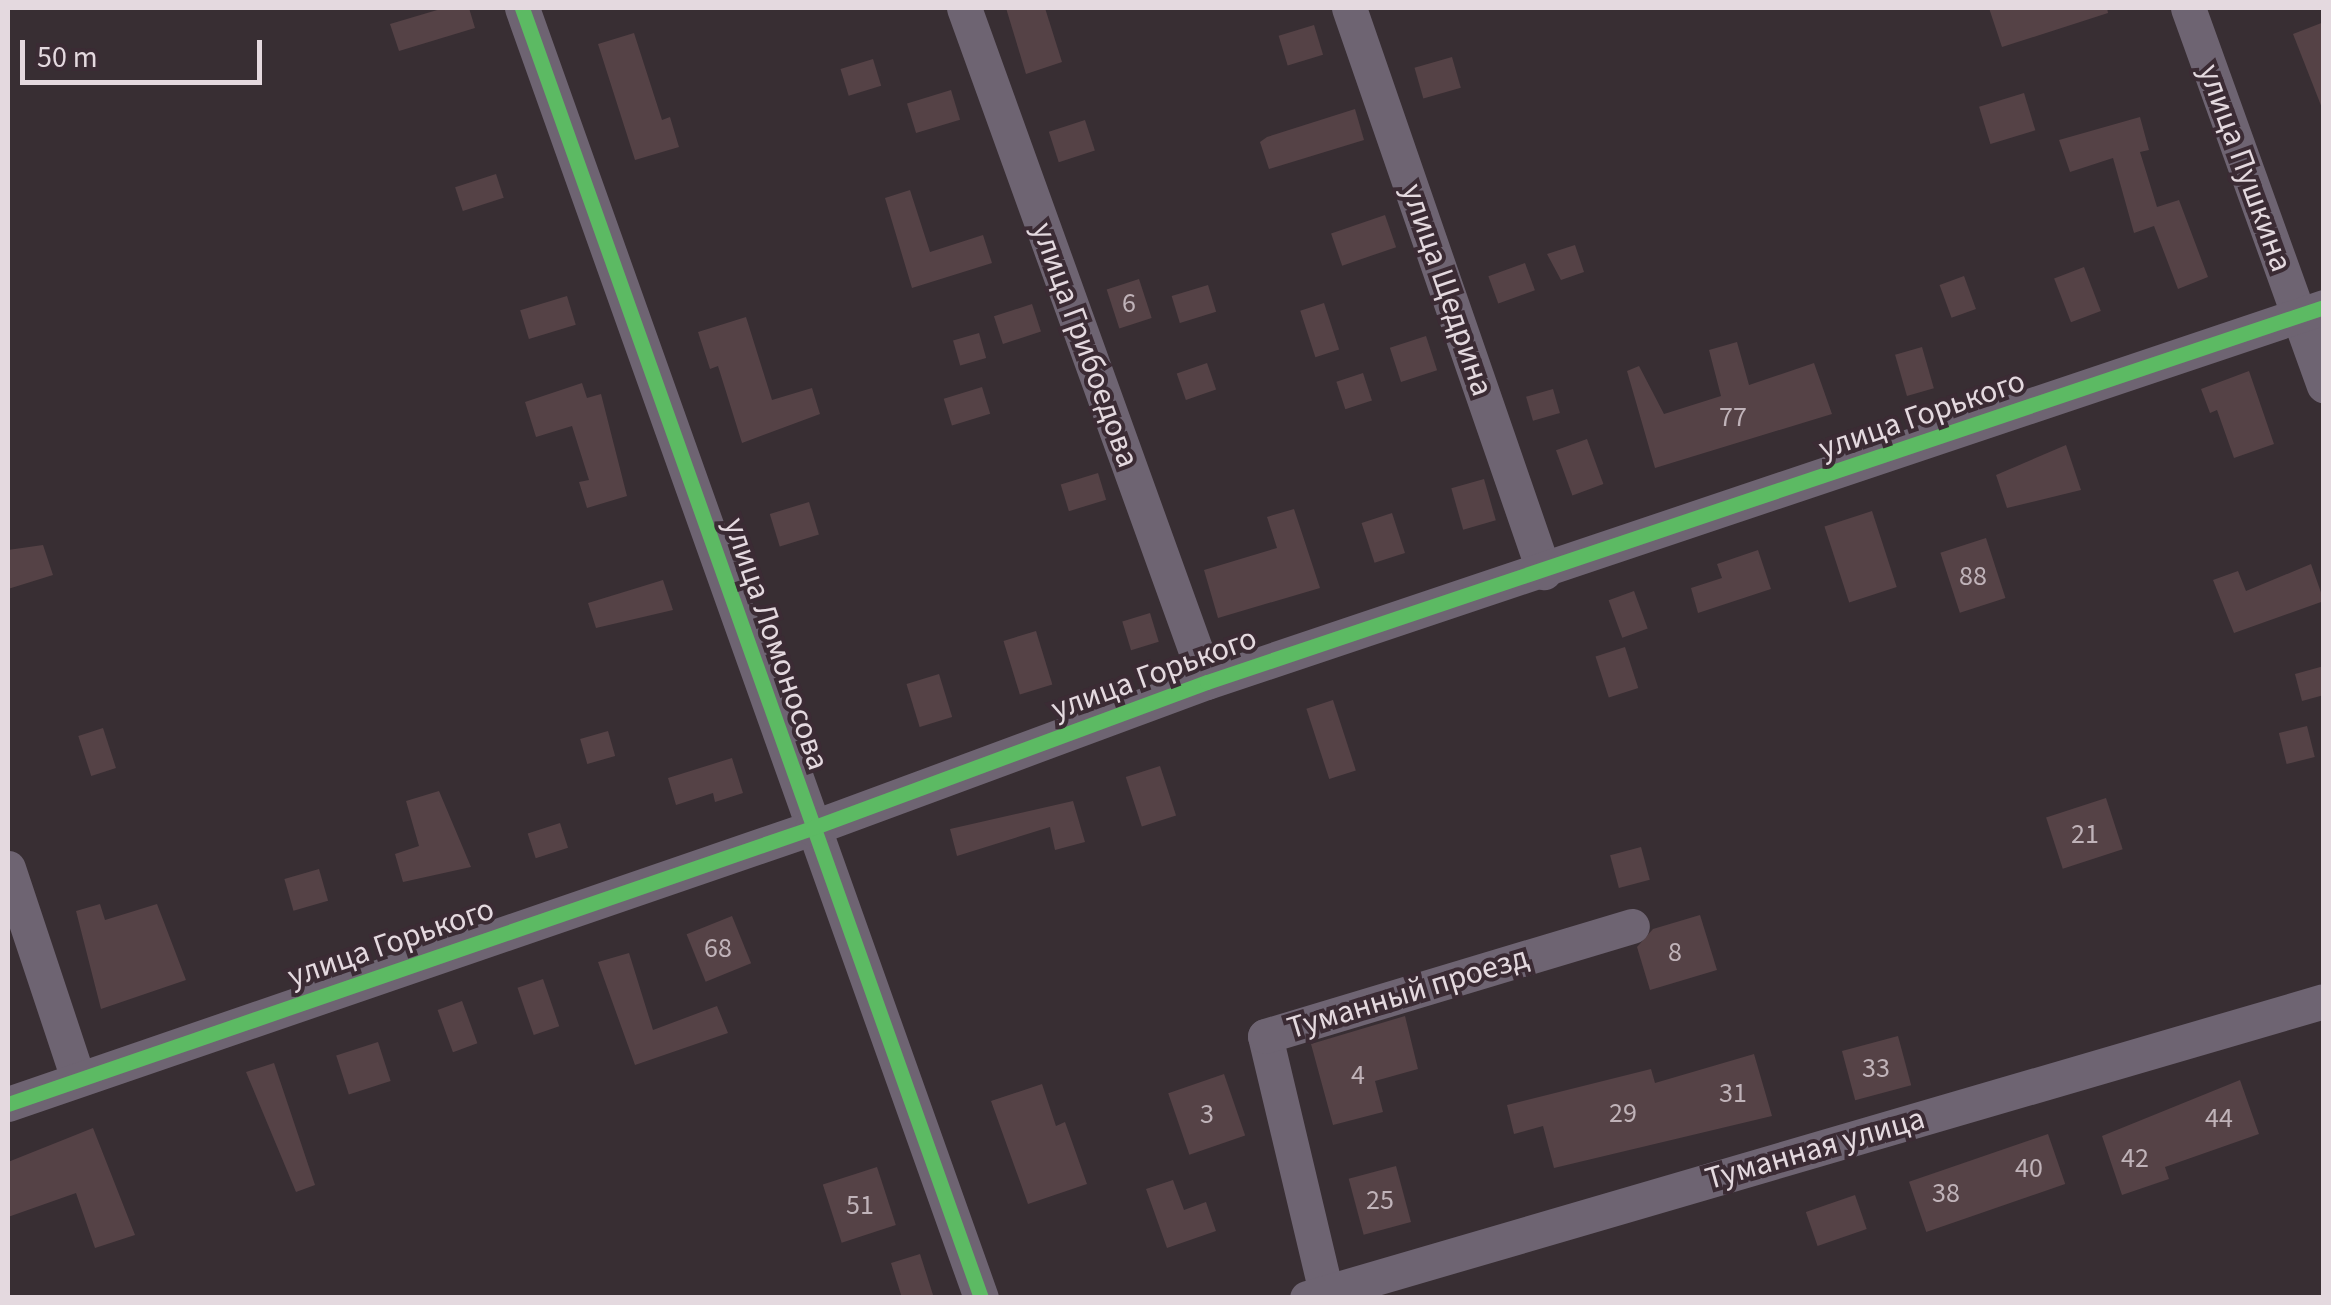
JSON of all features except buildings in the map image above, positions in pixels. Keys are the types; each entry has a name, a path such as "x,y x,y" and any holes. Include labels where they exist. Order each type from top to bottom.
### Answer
{"street":[{"name":"улица Ломоносова","path":"522,8 982,1298"},
{"name":"улица Грибоедова","path":"964,8 1207,682"},
{"name":"улица Щедрина","path":"1349,8 1544,572"},
{"name":"улица Пушкина","path":"2188,8 2311,311 2324,385"},
{"name":"улица Горького","path":"8,1104 812,828 1207,682 1544,572 2311,311"},
{"path":"8,868 78,1079"},
{"name":"Туманный проезд","path":"1316,1295 1264,1036 1632,926"},
{"name":"Туманная улица","path":"1316,1295 2324,1000"}],"cycle path":[{"path":"522,8 981,1298"},
{"path":"8,1104 812,828 1207,682 2324,307"}]}
